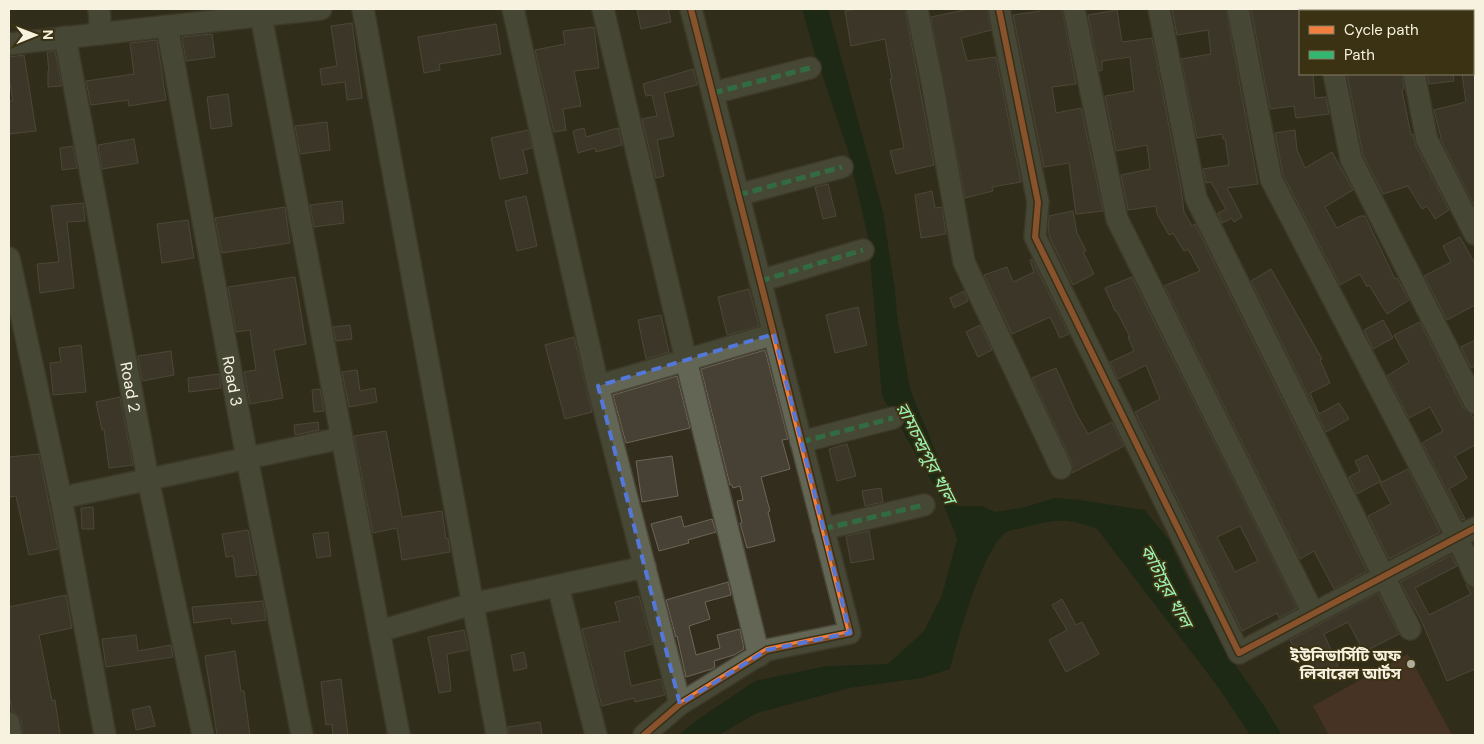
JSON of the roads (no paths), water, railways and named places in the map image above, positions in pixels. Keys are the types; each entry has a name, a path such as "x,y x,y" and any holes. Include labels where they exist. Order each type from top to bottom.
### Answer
{"street":[{"path":"99,9 101,34"},
{"path":"9,44 321,9"},
{"path":"363,9 497,735"},
{"path":"513,9 598,386 680,704"},
{"path":"604,9 686,360 759,656"},
{"path":"644,735 680,704 767,650 850,633 691,9"},
{"path":"917,9 964,262 1062,468"},
{"path":"999,9 1038,202 1035,237 1239,653 1466,533"},
{"path":"1074,9 1117,219 1313,613"},
{"path":"1159,9 1196,198 1410,629"},
{"path":"1238,9 1271,180 1466,533 1475,576"},
{"path":"261,16 399,735"},
{"name":"Road 3","path":"167,26 247,458 302,735"},
{"name":"Road 2","path":"65,37 148,479 203,735"},
{"path":"713,93 810,68"},
{"path":"1334,75 1350,159 1475,403"},
{"path":"1414,75 1427,140 1475,234"},
{"path":"738,195 842,168"},
{"path":"760,281 862,250"},
{"path":"9,258 61,498 105,735"},
{"path":"598,386 774,334"},
{"path":"801,442 893,418"},
{"path":"61,498 342,438"},
{"path":"823,529 924,505"},
{"path":"380,631 472,604 645,567"},
{"path":"558,586 596,735"},
{"path":"9,723 11,735"}],"water":[{"path":"802,9 828,9 883,212 897,315 910,389 958,506 983,506 995,512 1025,507 1054,498 1081,500 1145,510 1169,540 1192,589 1238,669 1282,735 1250,735 1218,687 1097,529 1069,521 1054,521 1011,530 998,541 989,555 972,595 950,669 922,678 850,688 757,713 719,735 679,735 694,722 755,681 826,666 888,664 924,631 942,595 957,539 940,496 882,396 868,237 848,151 814,51"}],"place":[{"name":"ইউনিভার্সিটি অফ লিবারেল আর্টস","path":"1411,664"}],"water label":[{"name":"রামচন্দ্রপুর খাল","path":"926,453"},
{"name":"কাটাসুর খাল","path":"1166,586"}]}
